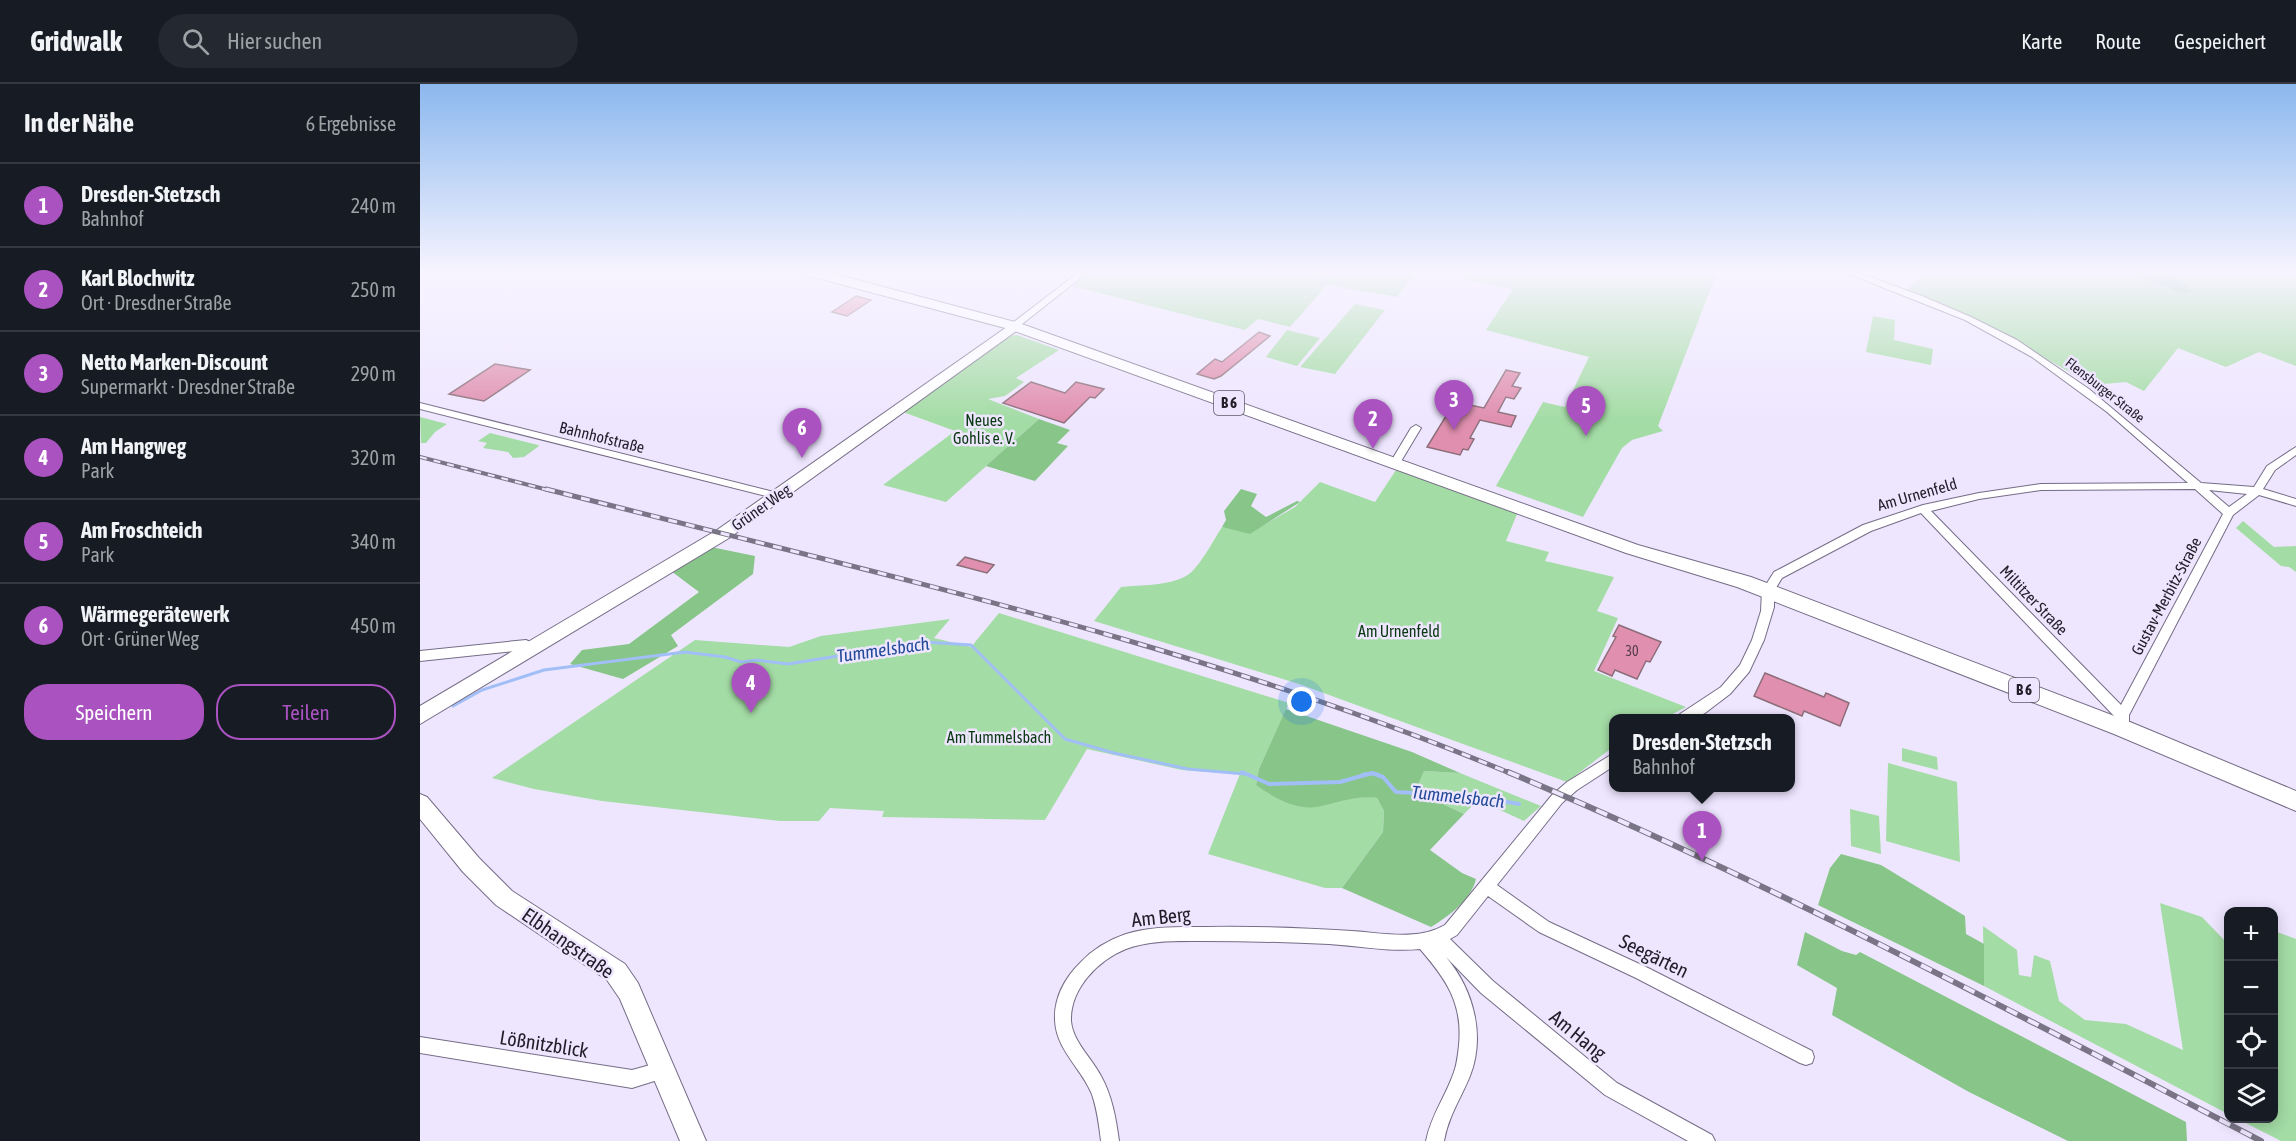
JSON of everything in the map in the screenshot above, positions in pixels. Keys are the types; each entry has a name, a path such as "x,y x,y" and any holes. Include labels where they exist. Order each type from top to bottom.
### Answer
{"main road":[{"name":"B 6","path":"996,321 1632,549 1768,591 2122,721 2296,801"}],"street":[{"name":"Grüner Weg","path":"420,716 718,537 1020,321"},
{"name":"Flensburger Straße","path":"1971,321 2034,354 2099,400 2229,513"},
{"name":"Bahnhofstraße","path":"420,406 778,496"},
{"path":"1395,464 1416,428"},
{"name":"Gustav-Merbitz-Straße","path":"2122,721 2229,513 2257,491 2271,468 2296,450"},
{"name":"Am Urnenfeld","path":"1768,591 1778,575 1857,533 1923,508 1979,496 2041,487 2197,486 2257,491"},
{"path":"2257,491 2296,503"},
{"name":"Miltitzer Straße","path":"1923,508 2122,721"},
{"path":"1691,714 1731,687 1750,662 1759,640 1770,599 1768,591"},
{"path":"420,656 526,645 531,649"},
{"path":"1435,1141 1437,1126 1463,1071 1469,1034 1468,1014 1462,995 1440,960 1431,940 1452,930 1557,799 1609,761"},
{"name":"Elbhangstraße","path":"420,803 471,865 504,898 616,972 629,991 661,1071 693,1141"},
{"name":"Seegärten","path":"1487,887 1544,927 1642,973 1806,1057"},
{"name":"Am Berg","path":"1110,1141 1104,1103 1095,1082 1064,1035 1063,1020 1064,1003 1069,989 1080,973 1112,947 1147,936 1237,933 1431,940"},
{"name":"Am Hang","path":"1431,940 1611,1089 1706,1141"},
{"name":"Lößnitzblick","path":"420,1045 632,1079 647,1077 661,1071"}],"green space":[{"path":"1211,321 1255,321 1245,330"},
{"path":"1267,321 1295,321 1290,327"},
{"path":"1340,321 1376,321 1335,374 1300,367"},
{"path":"1492,321 1698,321 1658,426 1663,431 1632,440 1622,448 1583,517 1496,486 1543,402 1565,407 1589,357 1486,330"},
{"path":"1872,321 1895,321 1894,340 1933,349 1931,365 1866,352"},
{"path":"1978,321 2296,321 2296,366 2259,352 2226,367 2178,348 2144,391 2126,382 2092,385"},
{"path":"1287,330 1320,338 1297,366 1266,357"},
{"name":"Neues Gohlis e. V.","path":"1017,335 1059,350 1016,378 1024,382 1005,396 988,399 1039,419 946,502 883,485 955,431 903,412 1007,336"},
{"path":"420,417 447,424 435,432 426,443 421,443"},
{"path":"1039,419 1070,430 1057,443 1068,446 1035,481 986,466"},
{"path":"490,433 539,446 524,457 513,458 508,452 483,448 487,443 478,441"},
{"path":"1396,470 1517,514 1506,541 1549,552 1545,561 1614,577 1597,611 1618,618 1594,671 1686,707 1673,714 1609,714 1609,750 1567,782 1299,684 1094,621 1121,587 1171,582 1186,576 1201,561 1222,527 1250,533 1295,507 1320,482 1375,502"},
{"path":"1241,489 1257,494 1251,506 1266,517 1297,501 1300,502 1250,534 1222,527 1226,520 1224,511"},
{"path":"2243,521 2274,547 2296,546 2296,572 2289,567 2281,566 2236,528"},
{"path":"711,547 755,556 753,574 671,635 678,646 623,679 570,664 582,650 629,644 699,592 671,571"},
{"name":"Am Tummelsbach","path":"999,613 1289,703 1259,769 1256,785 1313,807 1363,796 1377,798 1384,811 1383,832 1342,888 1325,888 1208,854 1240,774 1182,770 1087,749 1045,820 882,817 884,811 830,808 819,821 780,821 602,801 534,789 492,778 695,640 789,647 821,636 950,619 934,638 971,647"},
{"path":"1286,709 1412,752 1460,773 1424,771 1419,783 1422,794 1464,814 1430,850 1462,873 1476,879 1469,894 1452,913 1431,927 1342,888 1383,832 1384,811 1377,798 1354,798 1317,807 1301,807 1285,802 1256,785 1259,769"},
{"path":"1902,748 1937,757 1938,770 1902,761"},
{"path":"1888,763 1957,782 1960,862 1886,841"},
{"path":"1424,771 1460,773 1541,806 1524,821 1478,800 1464,814 1422,794 1419,783"},
{"path":"1850,809 1879,816 1881,854 1851,846"},
{"path":"1841,854 1881,865 1965,916 1966,934 1984,944 1984,986 1818,905 1830,868"},
{"path":"2160,903 2202,917 2224,940 2224,1112 1984,986 1983,926 2017,950 2019,975 2031,977 2034,955 2050,961 2059,1001 2085,1020 2126,1024 2183,1050"},
{"path":"1805,932 1842,951 1856,955 1860,952 2186,1122 2187,1141 2068,1141 1969,1092 1832,1015 1837,988 1797,965"},
{"path":"2278,932 2296,939 2296,1141 2281,1141 2246,1123 2278,1123"}],"building":[{"path":"1259,332 1270,336 1221,376 1214,379 1197,374 1215,359 1222,362"},
{"path":"495,364 530,370 484,401 449,394"},
{"path":"1506,370 1520,373 1512,386 1521,388 1514,399 1506,397 1498,412 1516,416 1511,427 1480,420 1470,438 1474,439 1468,450 1463,449 1460,455 1427,447 1449,411 1465,415 1470,405 1484,408"},
{"path":"1031,382 1065,393 1076,382 1104,389 1095,398 1090,397 1064,423 1003,403"},
{"path":"965,557 994,565 987,573 957,565"},
{"path":"1619,625 1661,642 1650,662 1646,661 1637,679 1615,670 1612,676 1598,670 1616,637 1613,636"},
{"path":"1765,673 1824,697 1826,693 1849,703 1840,726 1804,711 1802,716 1754,696"}],"waterway":[{"name":"Tummelsbach","path":"453,706 482,690 544,670 685,652 725,657 741,662 757,660 788,664 925,642 971,645 1065,739 1114,753 1188,769 1245,774"},
{"name":"Tummelsbach","path":"1242,772 1269,784 1340,782 1368,774"},
{"name":"Tummelsbach","path":"1363,774 1368,774"},
{"name":"Tummelsbach","path":"1368,774 1375,774"},
{"name":"Tummelsbach","path":"1368,774 1375,774"},
{"name":"Tummelsbach","path":"1375,774 1383,777 1396,792 1473,796 1519,804"}],"railway":[{"path":"420,457 552,491"},
{"path":"546,489 913,582 1155,648 1275,686 1394,728 1512,774"},
{"path":"1508,772 1700,857 1794,902 1982,996 2261,1141"}],"place":[{"name":"Netto Marken-Discount","path":"1454,430"},
{"name":"Am Froschteich","path":"1586,436"},
{"name":"Karl Blochwitz","path":"1373,449"},
{"name":"Wärmegerätewerk","path":"802,458"},
{"name":"Am Hangweg","path":"751,713"},
{"name":"Dresden-Stetzsch","path":"1702,861"}]}
